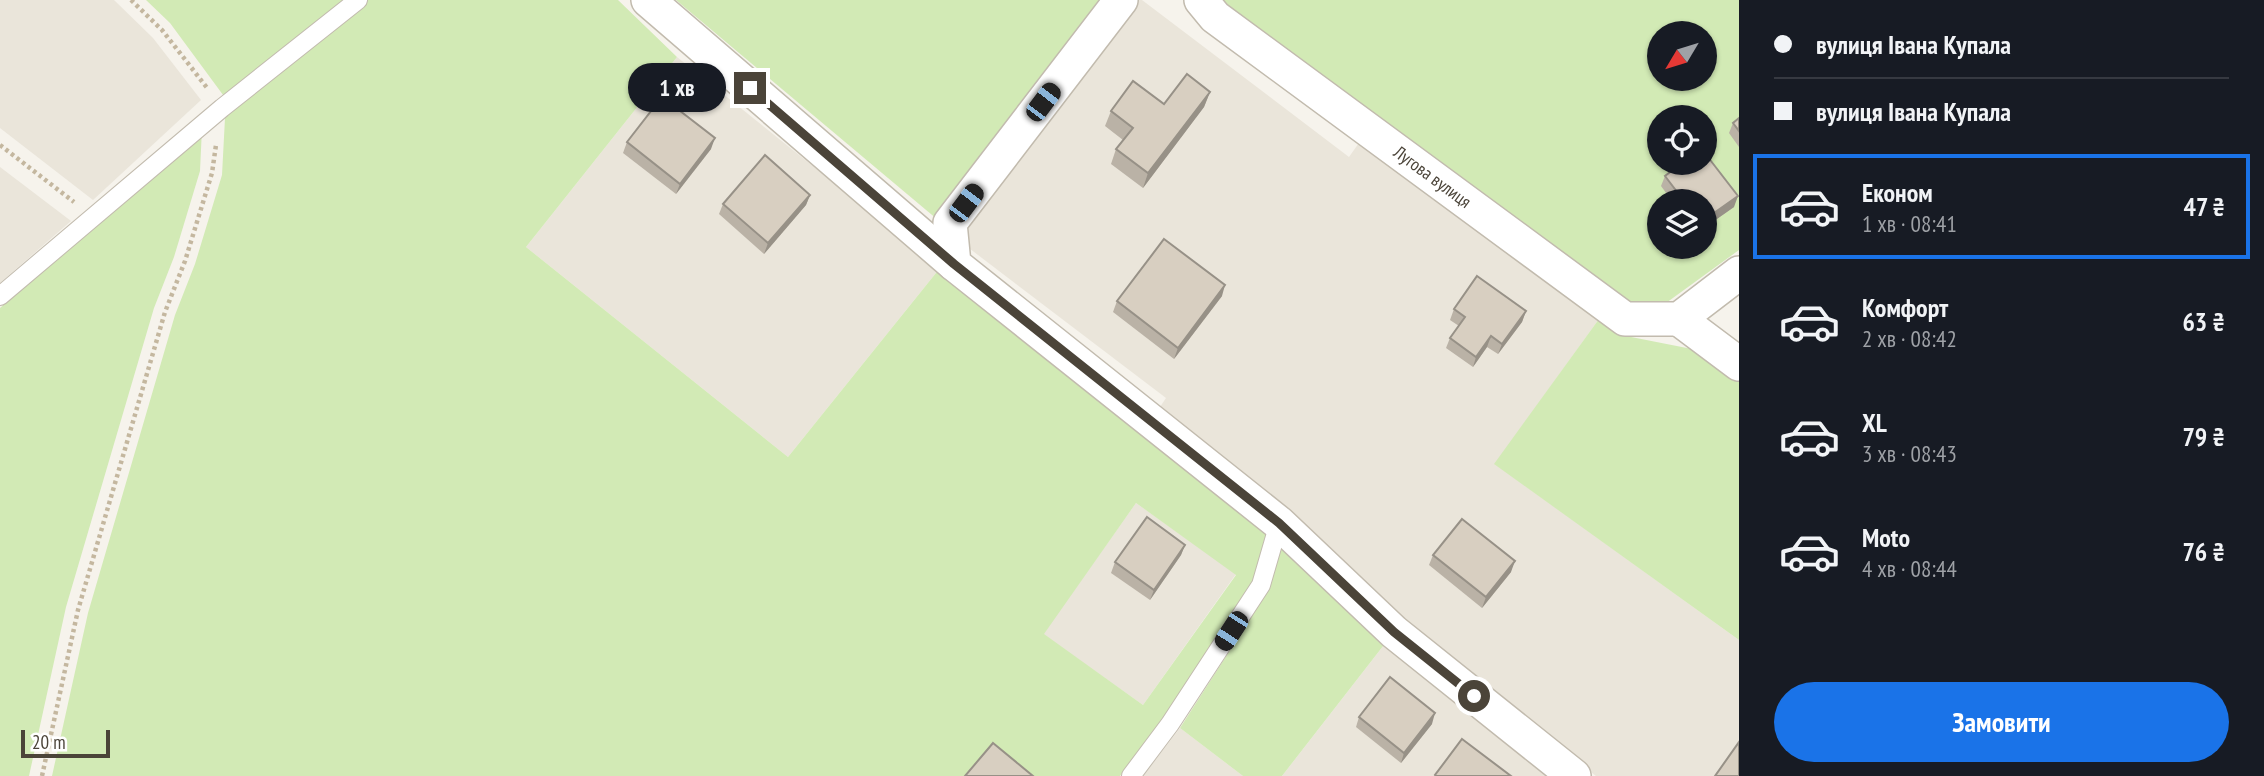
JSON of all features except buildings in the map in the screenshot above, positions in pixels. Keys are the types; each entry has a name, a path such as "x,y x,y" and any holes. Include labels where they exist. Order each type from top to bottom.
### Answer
{"street":[{"path":"648,0 954,264 1279,523 1394,632 1574,776"},
{"path":"954,264 950,223 1121,0"},
{"name":"Лугова вулиця","path":"1201,0 1214,17 1625,319 1679,319"},
{"path":"1739,273 1679,319 1739,364"}],"lane":[{"path":"0,296 222,108 358,0"},
{"path":"1131,776 1170,724 1261,585 1279,523"}],"path":[{"path":"41,776 78,610 165,312 185,261 212,173 222,108 162,30 131,0"},
{"path":"0,145 93,216"}],"shaded area":[{"path":"0,0 114,0 153,38 201,100 93,200 0,128"},
{"path":"1138,0 1142,0 1349,157 1361,140 1599,319 1495,464 1739,640 1739,776 1596,776 1403,622 1158,410 1166,398 957,239"},
{"path":"677,57 940,268 788,457 526,247"},
{"path":"0,167 71,221 0,283"},
{"path":"1136,503 1236,574 1143,705 1043,634"},
{"path":"1387,641 1555,776 1282,776"},
{"path":"1180,728 1243,776 1143,776"}],"green space":[{"path":"146,0 618,0 677,57 526,247 788,457 940,268 1267,530 1253,581 1164,718 1120,776 52,776 88,613 175,315 195,264 222,175 226,99 170,23","holes":["1136,503 1236,575 1143,705 1044,634"]},
{"path":"676,0 1106,0 938,220"},
{"path":"1219,0 1739,0 1739,250 1666,303 1629,307"},
{"path":"202,128 200,171 174,257 154,308 66,607 29,776 0,776 0,308"},
{"path":"1599,319 1621,335 1697,350 1739,381 1739,640 1494,464"},
{"path":"1282,543 1387,641 1282,776 1243,776 1180,728 1270,588"}],"route":[{"path":"750,88 954,264 1279,523 1394,632 1474,696"}]}
